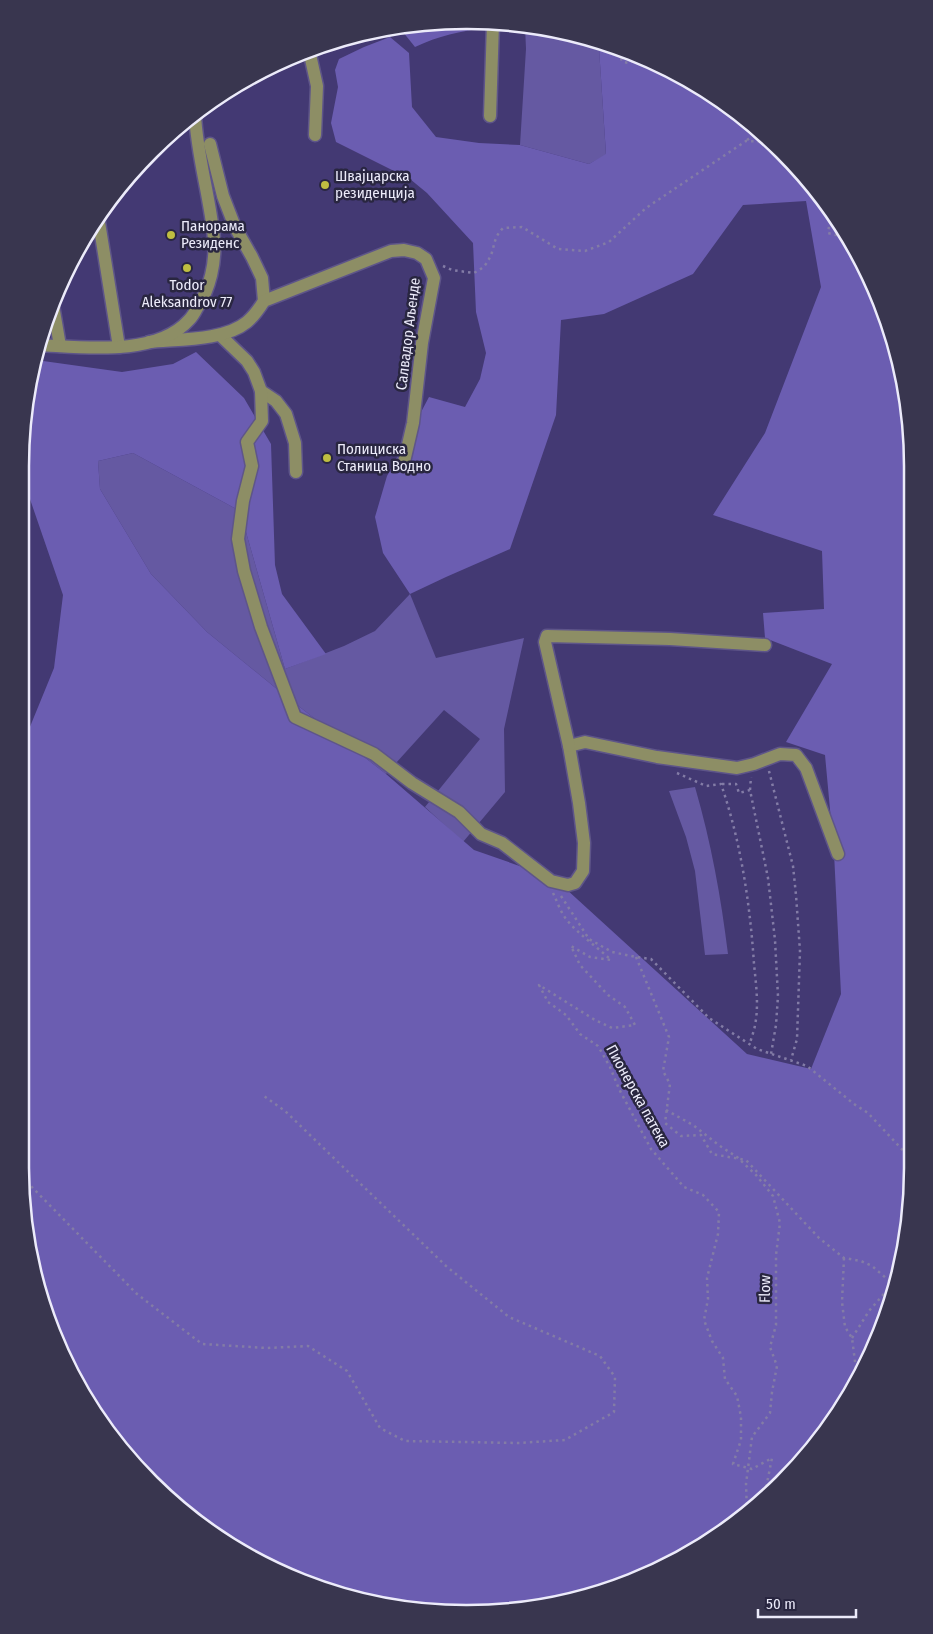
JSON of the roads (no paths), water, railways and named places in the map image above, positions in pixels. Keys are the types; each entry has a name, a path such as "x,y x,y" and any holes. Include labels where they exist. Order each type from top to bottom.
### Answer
{"street":[{"path":"490,116 493,30"},
{"path":"311,58 317,86 315,135"},
{"path":"149,342 173,333 189,320 204,298 211,277 214,240 196,122"},
{"path":"46,345 94,348 119,347 220,335 245,324 256,314 264,301 262,278 235,227 224,196 210,144"},
{"path":"100,228 119,347"},
{"name":"Салвадор Аљенде","path":"264,301 391,251 404,250 417,253 426,259 434,278 422,343 413,423 403,466"},
{"path":"55,318 60,346"},
{"path":"220,335 247,361 254,372 261,391 262,421 247,442 252,466 243,502 238,539 244,571 261,627 295,717 374,754 458,812 481,834 502,844 551,881 568,885 575,883 583,871 579,803 570,746 545,642 547,636 670,639 765,645"},
{"path":"261,391 276,401 286,414 295,443 296,472"},
{"path":"570,746 585,742 657,757 737,768 780,754 796,755 806,768 838,854"}],"place":[{"name":"Швајцарска резиденција","path":"325,185"},
{"name":"Панорама Резиденс","path":"171,235"},
{"name":"Todor Aleksandrov 77","path":"187,268"},
{"name":"Полициска Станица Водно","path":"327,458"}]}
